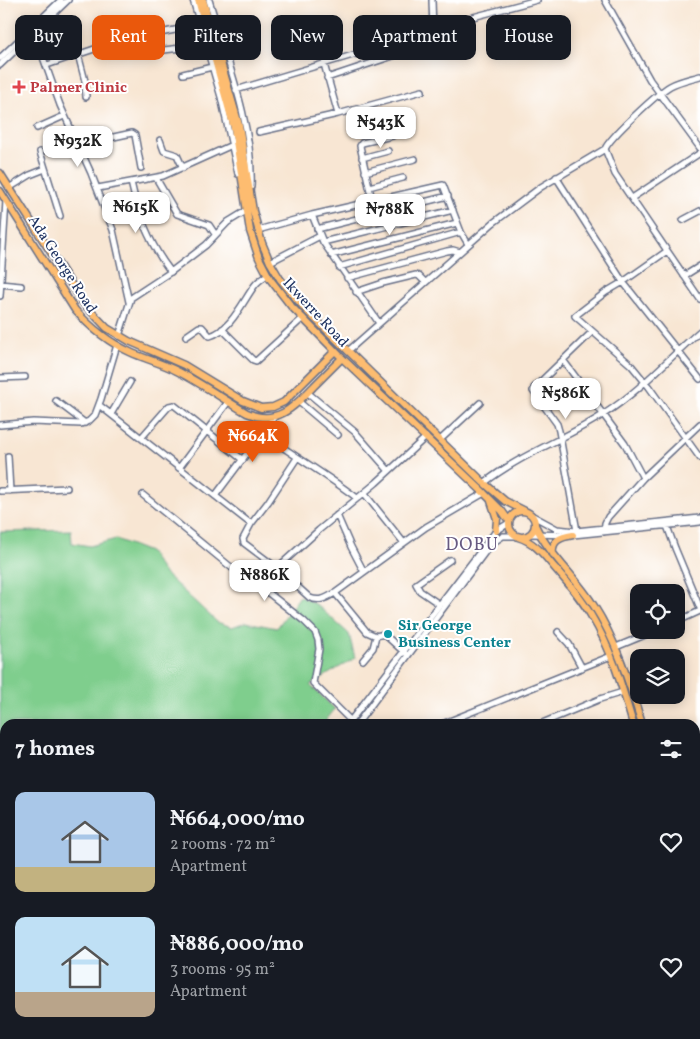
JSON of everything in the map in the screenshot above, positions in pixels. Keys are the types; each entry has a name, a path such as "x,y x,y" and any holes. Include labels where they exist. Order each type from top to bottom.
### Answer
{"main road":[{"name":"Ikwerre Road","path":"198,0 203,15"},
{"name":"Ikwerre Road","path":"203,0 207,15"},
{"name":"Ikwerre Road","path":"217,60 234,128 246,211 254,245 267,275 283,297 335,351 486,494 502,511 509,522"},
{"name":"Ikwerre Road","path":"218,60 239,125 258,230 270,262 291,294 484,483 505,500 525,511"},
{"name":"Ada George Road","path":"0,173 84,304 102,323 119,336 184,365 243,401 261,408 274,407 284,402 335,351"},
{"name":"Ada George Road","path":"0,191 75,310 98,334 130,352 177,371 256,417 275,416"},
{"path":"275,416 299,402 342,358"},
{"path":"486,494 497,519 496,531"},
{"path":"632,719 611,656 593,618 572,587 536,547 510,530 509,522 513,514 525,511 533,516 535,525 553,555 586,594 602,618 616,647 640,719"},
{"path":"517,536 531,534 535,525"},
{"path":"553,555 553,547 556,541 575,533"}],"street":[{"path":"0,58 61,0"},
{"path":"52,15 68,0"},
{"path":"193,0 197,15"},
{"path":"209,0 236,90 244,124 250,162 251,198"},
{"path":"432,0 432,15"},
{"path":"476,16 538,0"},
{"path":"605,0 650,80 700,148"},
{"path":"82,53 115,42 175,30"},
{"path":"0,65 15,50"},
{"path":"236,90 353,55"},
{"path":"45,60 64,116 98,188 113,230 129,302"},
{"path":"47,65 61,60"},
{"path":"80,60 85,81 86,97"},
{"path":"210,60 243,186"},
{"path":"328,78 381,60"},
{"path":"324,64 338,114"},
{"path":"182,74 212,67"},
{"path":"348,351 493,223 556,177 605,149 615,136 660,92 672,85 700,76"},
{"path":"259,132 338,114 422,91"},
{"path":"37,128 64,116"},
{"path":"77,145 132,133 135,135 141,168"},
{"path":"372,200 360,150 362,143 392,136"},
{"path":"160,140 164,151 176,155 183,168"},
{"path":"98,188 174,173 232,145"},
{"path":"605,149 615,174 700,299"},
{"path":"362,158 388,151"},
{"path":"40,152 60,216"},
{"path":"632,198 700,153"},
{"path":"365,172 415,160"},
{"path":"9,188 30,175 45,169"},
{"path":"556,177 623,282 700,379"},
{"path":"156,178 177,214 209,225 215,234"},
{"path":"369,187 403,178"},
{"path":"131,182 135,201 152,245 171,272"},
{"path":"258,230 372,200 443,185 457,223 468,244"},
{"path":"317,229 448,196"},
{"path":"0,296 6,200"},
{"path":"323,242 453,210"},
{"path":"119,336 131,298 171,272 206,245 228,222 246,211"},
{"path":"683,220 700,211"},
{"path":"312,215 320,236 331,255 379,323"},
{"path":"331,255 378,241 457,223"},
{"path":"339,267 461,232"},
{"path":"270,262 320,236"},
{"path":"347,278 447,251 460,252"},
{"path":"667,251 576,314 576,318 620,354 646,383 700,458"},
{"path":"684,276 700,266"},
{"path":"186,336 199,327 202,327 210,336 222,329 240,309 257,282 267,275"},
{"path":"356,292 416,275 425,282"},
{"path":"0,284 21,286"},
{"path":"222,329 252,360 256,361 303,318"},
{"path":"484,483 527,455 604,414 646,383 678,350 700,331"},
{"path":"575,533 561,437 556,424 533,391 592,332"},
{"path":"0,425 33,422 85,423 95,415 117,345"},
{"path":"564,360 625,444 643,478"},
{"path":"0,378 25,377"},
{"path":"111,414 130,382"},
{"path":"308,393 355,432 389,471"},
{"path":"56,400 85,423"},
{"path":"179,468 228,402"},
{"path":"299,402 338,435"},
{"path":"440,440 480,403"},
{"path":"141,438 171,404 243,460"},
{"path":"99,405 251,524"},
{"path":"215,496 275,416"},
{"path":"604,531 608,517 643,478 700,424"},
{"path":"262,434 357,498"},
{"path":"277,568 426,437"},
{"path":"8,456 10,491"},
{"path":"297,458 251,524 243,539 244,544 277,568 310,598 316,600 323,600 335,593 426,527 486,494"},
{"path":"0,491 67,488"},
{"path":"364,493 404,542"},
{"path":"143,495 232,568 266,591 304,621 314,632 318,640 319,650 313,683 346,719"},
{"path":"337,515 364,572"},
{"path":"533,516 558,529 575,533"},
{"path":"604,531 700,518"},
{"path":"360,719 439,604 496,531 509,522"},
{"path":"531,534 604,531 700,522"},
{"path":"667,526 700,610 685,618"},
{"path":"351,719 491,544 503,536 517,536"},
{"path":"439,604 420,592 416,584 450,560"},
{"path":"335,593 367,632 376,636 384,634 405,653"},
{"path":"558,632 569,644 582,668"},
{"path":"363,660 373,648 376,636"},
{"path":"616,647 635,639"},
{"path":"454,719 611,656"},
{"path":"557,719 623,692"}],"green space":[{"path":"71,530 72,543 90,546 116,539 149,552 163,572 217,622 232,627 246,622 277,628 300,596 317,605 349,634 355,658 310,685 335,709 327,719 0,719 0,532"}],"place":[{"name":"Palmer Clinic","path":"19,87"},
{"name":"Sir George Business Center","path":"388,634"}],"district":[{"name":"DOBU","path":"472,544"}]}
